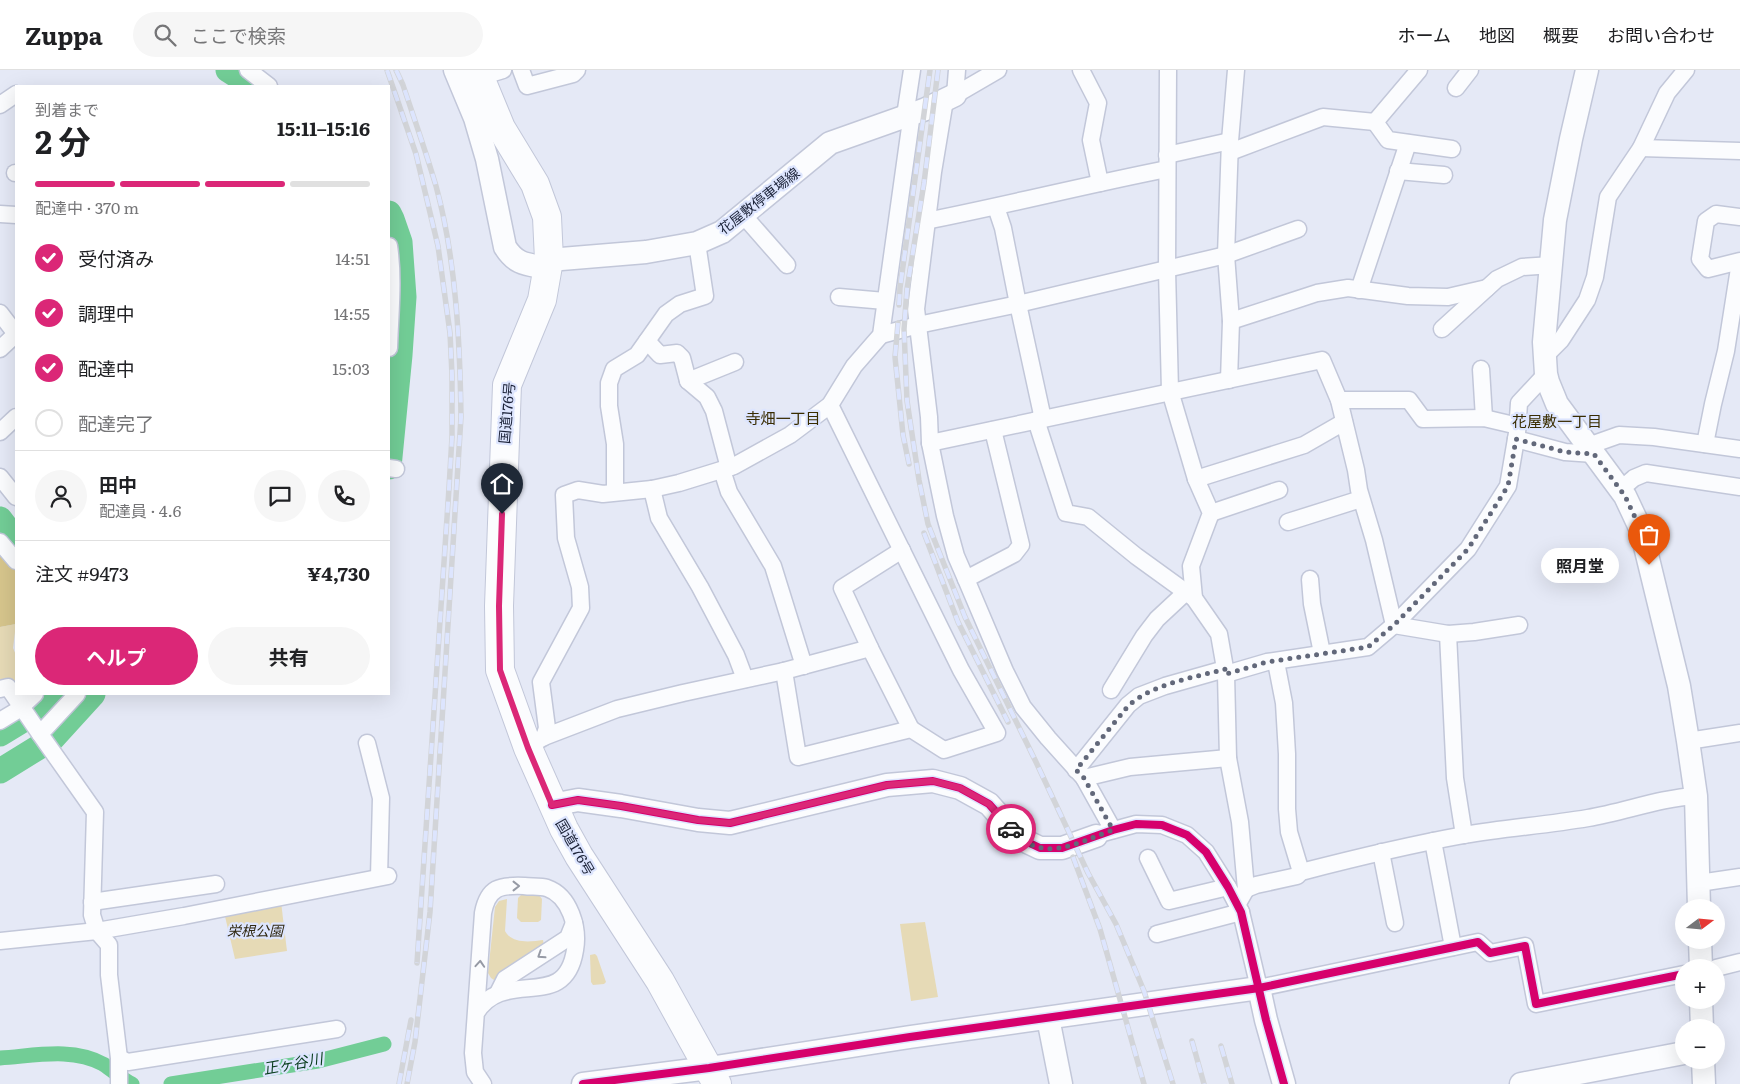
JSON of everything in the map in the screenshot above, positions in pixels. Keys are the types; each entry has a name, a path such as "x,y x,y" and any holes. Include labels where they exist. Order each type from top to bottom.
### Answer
{"highway":[{"name":"国道176号","path":"479,72 501,128 535,184 547,217 548,264 542,300 507,385 499,606 500,670 536,742 552,805 579,856 660,981 713,1076"}],"street":[{"path":"248,70 268,85"},
{"path":"521,70 527,86 573,74 577,70"},
{"path":"536,742 547,728 541,682 581,608 580,587 566,538 564,495 578,490 603,494 652,489 725,469 754,456 790,435 830,405 854,366 881,335 909,115 912,70"},
{"path":"957,70 926,221 916,309 929,418 930,443 945,516 956,556 1005,670 1023,707 1080,774 1105,833"},
{"path":"950,98 998,70"},
{"path":"1081,70 1098,103 1091,140 1100,183"},
{"path":"1168,70 1167,270 1170,391 1196,479 1211,514 1191,566 1190,595"},
{"path":"1229,380 1230,321 1226,255 1230,147 1236,70"},
{"path":"1374,122 1419,70"},
{"path":"1456,88 1470,70"},
{"path":"1588,70 1571,139 1555,220 1544,342 1545,365 1548,382 1557,404 1625,496 1641,530 1678,686 1688,741 1696,796 1699,899"},
{"path":"1080,774 1128,706 1139,696 1165,686 1267,662 1368,647 1394,625 1468,549 1508,486 1517,433 1519,403 1586,300 1595,277 1608,197 1642,148 1667,94 1686,70"},
{"name":"花屋敷停車場線","path":"479,72 475,118 490,168 505,247 512,257 523,263 548,264 697,244 722,232 744,216 830,144 950,98"},
{"path":"0,105 15,95"},
{"path":"926,221 1100,183 1167,162 1230,147 1323,117 1374,122 1388,140 1452,148"},
{"path":"1359,290 1408,143"},
{"path":"1642,148 1740,151"},
{"path":"1398,171 1444,175"},
{"path":"996,207 1003,228 1040,420 1066,513 1088,517 1136,556 1190,595 1219,634 1226,671 1228,758 1240,822 1246,890 1239,908"},
{"path":"0,214 15,215"},
{"path":"1705,444 1713,404 1733,351 1740,262 1708,269 1700,259 1706,221 1716,214 1740,217"},
{"path":"744,216 786,265"},
{"path":"881,335 918,325 1167,270 1226,255 1298,229"},
{"path":"615,492 615,444 608,406 609,383 614,369 637,354 666,314 680,304 705,296 697,244"},
{"path":"1442,328 1497,279 1522,267 1552,265"},
{"path":"1230,321 1317,293 1348,288 1408,296 1448,297 1487,288"},
{"path":"839,297 886,301"},
{"path":"0,313 15,333"},
{"path":"0,349 15,335"},
{"path":"648,341 660,355 677,353 682,358 688,381 708,396 714,411 730,492 773,566 804,666"},
{"path":"930,443 1322,360 1338,400 1344,422 1361,498 1374,540 1394,625"},
{"path":"688,381 735,362"},
{"path":"1481,369 1484,418"},
{"path":"1338,400 1409,400 1423,419 1484,418 1565,452 1591,450 1619,435 1740,449"},
{"path":"830,405 902,550 961,670 997,733 944,750 912,730 842,588 902,550"},
{"path":"0,432 15,418"},
{"path":"1196,479 1304,445 1344,422"},
{"path":"966,579 1014,554 1021,545 992,430"},
{"path":"1620,490 1634,478 1646,473 1740,487"},
{"path":"652,489 659,518 700,587 736,655 746,679"},
{"path":"1211,514 1279,490"},
{"path":"1288,522 1361,498"},
{"path":"0,542 15,560"},
{"path":"1310,579 1312,604 1322,653"},
{"path":"1111,690 1157,618 1190,595"},
{"path":"1394,625 1448,634 1474,632 1519,624"},
{"path":"1448,634 1455,778 1464,835"},
{"path":"536,742 617,709 683,692 784,671 870,648"},
{"path":"1276,662 1284,703 1288,754 1287,809 1289,832 1301,872"},
{"path":"784,671 798,757 912,730"},
{"path":"0,689 8,687 95,812 92,915 97,931 109,945 109,975 119,1072"},
{"path":"0,721 24,709 33,695"},
{"path":"44,738 76,695"},
{"path":"1688,741 1740,733"},
{"path":"0,941 97,931 184,916 383,876 381,798 366,743"},
{"path":"1080,774 1130,767 1228,758"},
{"path":"552,805 578,800 698,820 730,823 887,785 933,781 960,788 989,804 1019,838 1040,848 1062,848 1136,824 1162,825 1187,836 1206,852 1239,908 1266,1020 1284,1084"},
{"path":"1246,890 1256,885 1297,876 1301,872 1432,841 1514,828 1546,826 1615,814 1654,802 1696,796"},
{"path":"1432,841 1453,947"},
{"path":"1381,852 1395,923"},
{"path":"1148,858 1169,901 1228,887"},
{"path":"1699,884 1740,877"},
{"path":"92,902 216,884"},
{"path":"476,1012 493,994 550,986 560,981 573,962 576,947 574,922 562,899 554,891 546,887 510,886 496,889 486,900 483,913 476,1012 473,1062 475,1072 481,1083"},
{"path":"1157,934 1239,908"},
{"path":"498,993 505,979 568,938 574,922"},
{"path":"583,1084 713,1076 1048,1018 1259,988 1478,942 1490,952 1525,946 1536,1004 1675,976"},
{"path":"1725,966 1740,962"},
{"path":"1259,988 1256,1033 1269,1084"},
{"path":"1048,1018 1061,1084"},
{"path":"119,1072 128,1062 337,1029"},
{"path":"1521,1084 1675,1055"},
{"path":"1703,1069 1704,1084"}],"green space":[{"path":"15,624 13,648 15,653 15,680 0,684 0,627"},
{"path":"521,895 539,895 542,899 541,920 538,922 521,922 517,918 518,898"},
{"path":"507,899 505,931 508,935 522,941 543,940 544,946 516,962 499,978 494,980 488,973 495,907 499,901"},
{"name":"栄根公園","path":"281,902 287,951 235,959 224,912"},
{"path":"925,922 938,997 911,1001 900,924"},
{"path":"595,954 606,982 604,984 593,985 591,982 590,955"}],"shaded area":[{"path":"0,551 15,569 15,624 0,627"}],"waterway":[{"path":"228,70 251,85"},
{"path":"390,215 400,242 404,297 390,457"},
{"path":"0,519 15,539"},
{"path":"0,734 23,720 52,695"},
{"path":"0,771 52,739 92,695"},
{"name":"正ヶ谷川","path":"171,1084 318,1061 384,1044"},
{"name":"正ヶ谷川","path":"0,1058 53,1054 79,1056 103,1064 132,1084"}],"railway":[{"path":"387,70 416,154 438,246 450,333 452,375 452,437 449,488 417,963"},
{"path":"396,70 403,85 432,173 443,214 456,301 461,417 430,912 415,1042 407,1084"},
{"path":"899,305 930,70"},
{"path":"938,70 924,183 907,289 904,329 907,401 928,524 965,617 1088,873 1116,924 1144,991 1173,1084"},
{"path":"898,323 895,357 903,435 909,464"},
{"path":"924,533 958,622 1008,722"},
{"path":"1073,857 1100,929 1144,1084"},
{"path":"399,1084 411,1020"},
{"path":"1192,1041 1204,1084"},
{"path":"1221,1046 1232,1084"}],"cycle path":[{"path":"552,805 578,800 698,820 730,823 887,785 933,781 960,788 989,804 1019,838 1040,848 1062,848 1136,824 1162,825 1187,835 1206,852 1241,912 1266,1020 1284,1084"},
{"path":"583,1084 709,1068 910,1037 1259,988 1478,942 1490,953 1525,946 1536,1004 1675,976"}],"way so far":[{"path":"1011,829 1019,838 1040,848 1062,848 1113,830 1094,794 1084,778 1076,770 1128,706 1139,696 1165,686 1226,669 1226,674 1267,662 1368,647 1394,625 1468,549 1508,486 1516,439 1565,452 1594,454 1625,496 1641,530 1649,565"}],"place":[{"name":"照月堂","path":"1649,565"}],"district":[{"name":"寺畑一丁目","path":"783,419"},
{"name":"花屋敷一丁目","path":"1557,422"}],"route":[{"path":"502,514 499,606 500,670 528,748 552,805 578,800 698,820 730,823 887,785 933,781 960,788 989,804 1011,829"}]}
